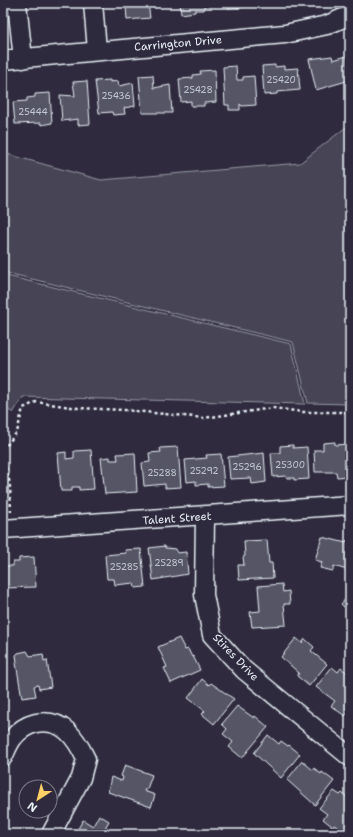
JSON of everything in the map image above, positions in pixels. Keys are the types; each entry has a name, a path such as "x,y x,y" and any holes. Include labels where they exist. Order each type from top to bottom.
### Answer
{"street":[{"path":"17,3 23,59"},
{"path":"92,3 96,50"},
{"name":"Carrington Drive","path":"3,60 96,50 291,33 327,25 350,15"},
{"name":"Talent Street","path":"7,529 350,506"},
{"name":"Stires Drive","path":"205,516 204,595 212,635 244,670 350,758"},
{"path":"3,757 14,737 28,725 47,721 64,728 78,742 86,759 81,778 51,834"}],"path":[{"path":"3,450 17,432 23,408 36,402 78,408 125,410 182,417 204,418 273,408 303,412 350,412"},
{"path":"3,462 9,478 7,529"}],"shaded area":[{"path":"350,124 350,404 308,403 293,342 3,272 3,153 101,180 300,163"},
{"path":"3,275 291,344 305,404 23,397 13,413 4,407 3,398"}],"building":[{"path":"122,3 148,3 150,18 127,20 126,6 123,6"},
{"path":"180,3 217,4 208,4 208,6 204,6 204,10 195,10 195,12 181,14"},
{"path":"227,3 243,3 243,7 228,8"},
{"path":"264,3 279,3 279,4 264,5"},
{"path":"332,56 333,60 347,56 350,80 316,90 309,59"},
{"path":"275,65 275,67 284,66 284,69 298,68 300,90 264,95 262,66"},
{"path":"236,66 237,80 243,80 243,77 254,76 256,105 242,106 240,104 240,110 229,110 229,105 225,105 223,67"},
{"path":"215,70 216,102 204,103 204,106 191,106 191,101 181,102 179,79 193,78 193,75 201,74 200,71"},
{"path":"153,75 154,88 170,85 172,113 142,113 139,76"},
{"path":"110,80 110,82 118,81 119,86 133,83 135,106 124,108 125,114 113,115 112,112 99,113 95,81"},
{"path":"87,81 90,124 78,125 78,119 62,121 60,95 75,96 73,82"},
{"path":"3,89 5,89 3,118"},
{"path":"50,93 52,123 41,125 41,123 15,124 13,102 27,101 27,98 35,97 35,94"},
{"path":"335,442 335,445 350,444 350,476 337,477 336,472 315,472 314,450 323,450 323,443"},
{"path":"293,445 293,448 307,447 309,479 294,480 294,478 287,478 286,476 273,477 271,453 280,453 280,446"},
{"path":"178,447 181,487 165,488 165,484 144,486 142,463 150,462 149,453 161,452 160,448"},
{"path":"91,450 94,489 79,490 79,487 72,487 72,491 61,491 58,453 66,452 66,459 74,458 74,451"},
{"path":"135,453 137,492 105,494 101,458 110,457 110,460 118,460 117,454"},
{"path":"264,453 266,482 252,484 251,478 230,479 228,457"},
{"path":"221,454 224,486 208,487 208,484 196,485 196,481 187,482 185,460 207,458 206,455"},
{"path":"322,537 346,543 347,540 350,541 350,571 334,566 333,571 320,568 322,562 315,560"},
{"path":"267,540 269,563 272,563 273,578 239,580 238,565 244,565 244,541"},
{"path":"165,546 165,548 176,549 177,553 186,552 188,574 153,580 149,548"},
{"path":"141,549 145,587 135,588 134,583 115,585 114,579 107,579 105,555 126,553 125,550"},
{"path":"34,557 36,587 3,588 3,566 13,566 13,562 19,562 19,558"},
{"path":"282,584 283,592 289,591 290,604 284,604 286,625 252,627 250,612 260,611 258,586"},
{"path":"350,594 350,613 341,604"},
{"path":"179,638 185,650 188,649 192,657 193,656 200,670 171,683 164,668 167,667 158,647"},
{"path":"296,638 302,643 305,639 314,647 311,651 327,664 309,686 297,676 299,673 281,657"},
{"path":"27,651 30,656 43,654 44,661 47,660 51,687 39,689 38,685 34,686 36,696 22,698 16,655"},
{"path":"332,667 338,672 341,668 350,675 347,680 350,682 350,709 345,716 331,706 335,701 316,687"},
{"path":"202,679 209,685 211,683 234,699 214,724 202,714 205,711 188,698"},
{"path":"3,693 7,698 3,702"},
{"path":"237,706 254,718 255,716 268,727 242,758 229,747 233,742 223,734 227,729 222,724"},
{"path":"268,735 279,744 281,741 288,746 289,745 300,754 281,778 254,753"},
{"path":"302,761 313,770 314,768 321,774 322,772 334,781 315,805 287,780"},
{"path":"125,765 152,775 147,789 144,791 155,795 151,807 108,792 111,777 122,781 123,777 121,776"},
{"path":"334,791 340,795 342,793 350,800 350,830 347,834 334,825 333,827 323,819 327,814 319,808"},
{"path":"99,815 109,821 105,828 116,834 75,834 83,820 93,826"}]}
